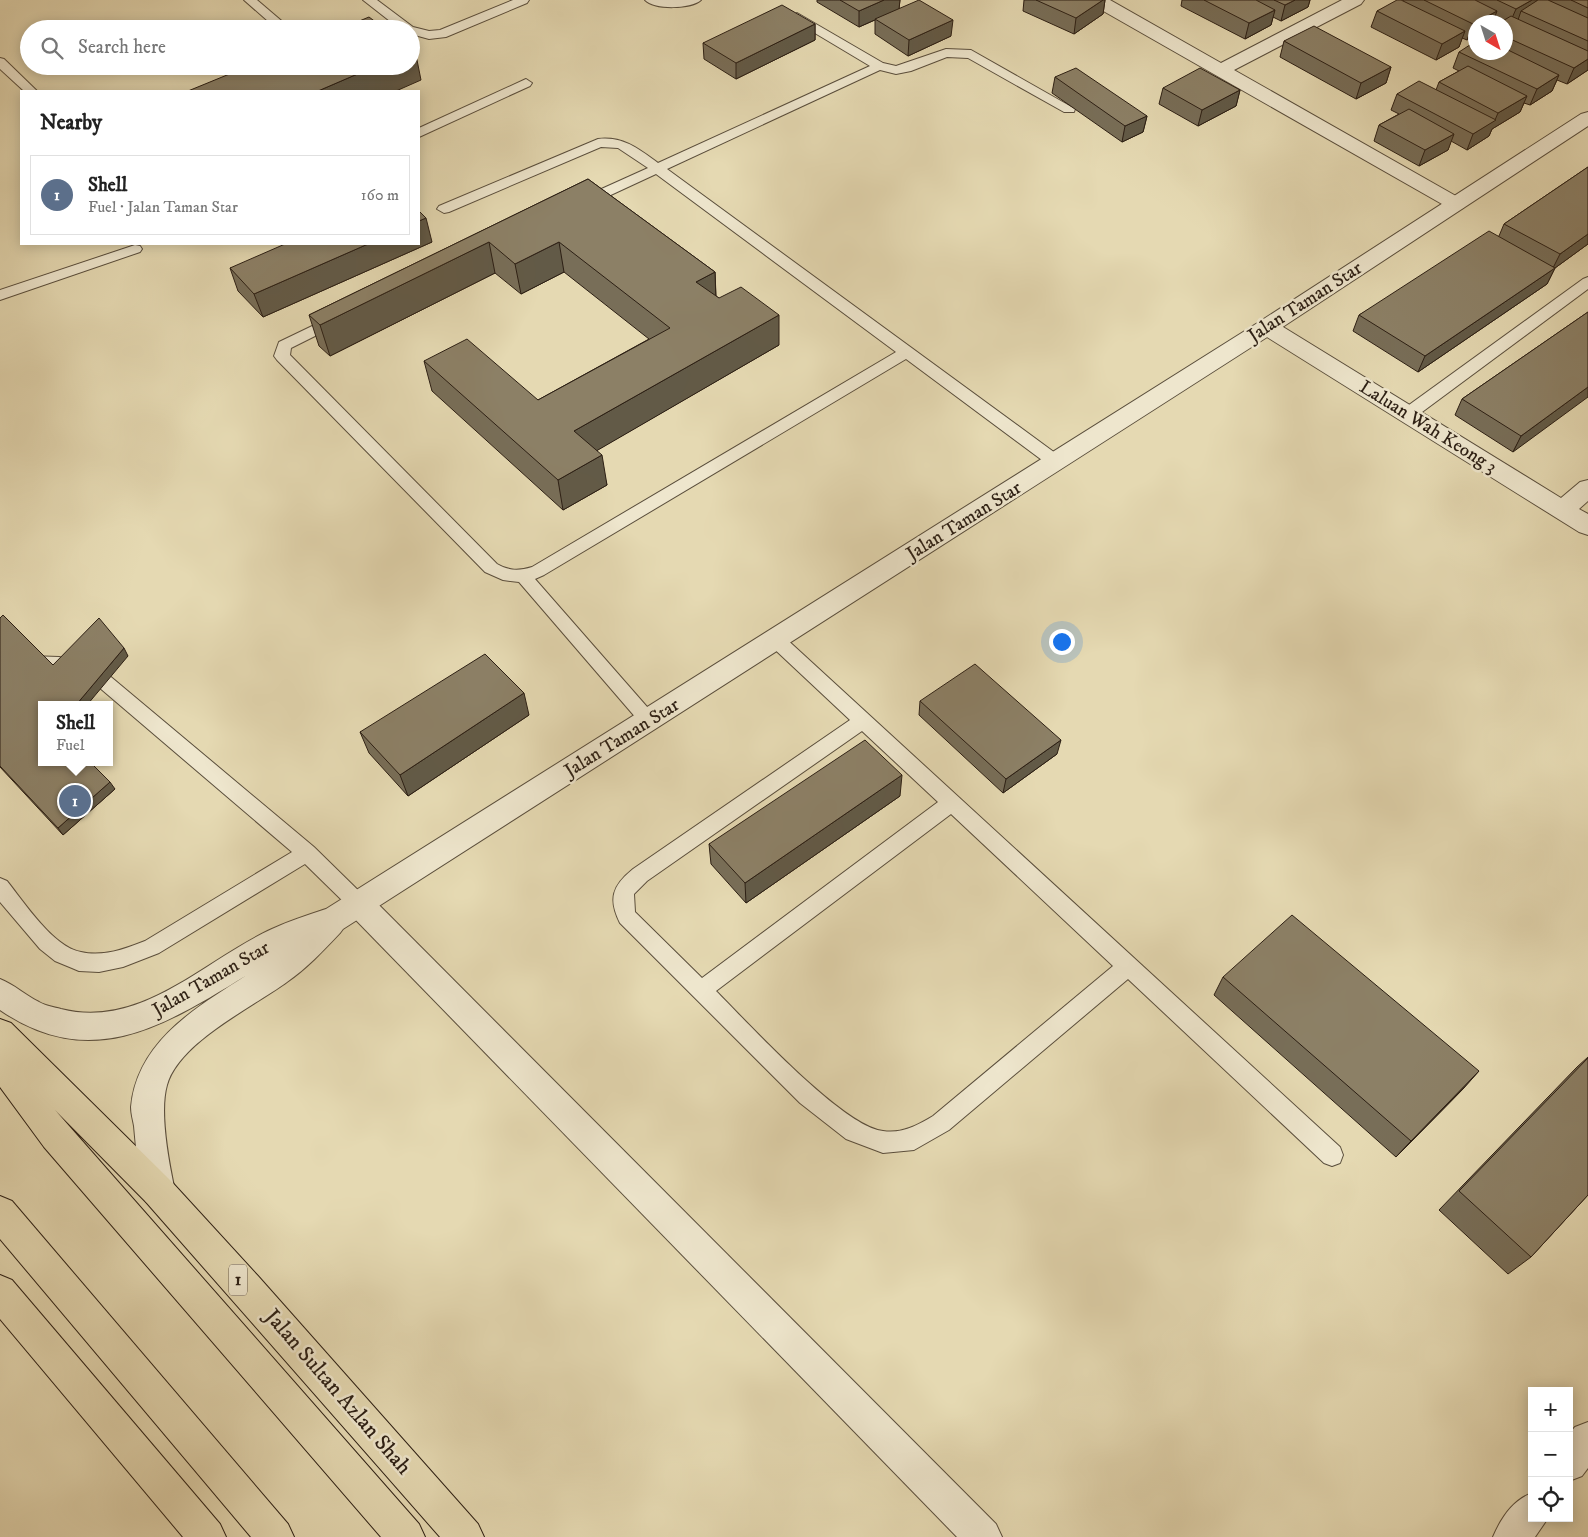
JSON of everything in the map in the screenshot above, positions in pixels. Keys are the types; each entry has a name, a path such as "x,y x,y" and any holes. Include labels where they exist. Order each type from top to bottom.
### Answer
{"main road":[{"name":"Jalan Sultan Azlan Shah","path":"0,1033 158,1191 253,1295 465,1537"},
{"path":"0,1062 55,1136 406,1537"},
{"path":"0,1213 275,1537"},
{"path":"0,1292 202,1533"}],"street":[{"path":"1097,0 1456,204"},
{"path":"1221,70 1355,0"},
{"name":"Jalan Taman Star","path":"158,1191 147,1108 150,1086 168,1053 196,1026 295,959 348,911 1056,462 1588,118"},
{"name":"Laluan Wah Keong 3","path":"1267,327 1588,526"},
{"path":"1562,510 1588,488"},
{"path":"348,911 983,1537"},
{"name":"Jalan Taman Star","path":"0,993 30,1014 63,1024 97,1026 134,1020 173,1004 282,938 348,911"},
{"path":"1573,1458 1588,1440"},
{"path":"1512,1537 1528,1516"}],"lane":[{"path":"250,0 274,20"},
{"path":"369,0 397,20"},
{"path":"420,32 429,35 442,34 523,0"},
{"path":"651,0 659,4 695,0"},
{"path":"797,17 879,66 896,70 907,68 946,53 971,54 1069,109"},
{"path":"0,62 30,90"},
{"path":"568,210 879,66"},
{"path":"420,133 526,83"},
{"path":"444,209 598,143 609,140 618,142 657,168 1056,462"},
{"path":"0,295 135,249"},
{"path":"1408,414 1588,282"},
{"path":"346,316 284,345 282,356 491,568 500,575 524,577 538,571 907,352"},
{"path":"524,577 649,721"},
{"path":"776,640 1332,1156"},
{"path":"0,662 74,666 93,672 307,853 348,911"},
{"path":"862,721 628,884 623,893 622,906 627,917 808,1096 854,1132 883,1142 914,1139 941,1122 1128,966"},
{"path":"701,990 952,802"},
{"path":"0,887 46,943 61,956 82,962 104,963 129,958 152,947 307,853"}],"building":[{"path":"840,0 884,0 859,11"},
{"path":"919,0 953,20 909,40 875,19"},
{"path":"1036,0 1103,0 1076,18"},
{"path":"1204,0 1256,0 1275,10 1249,23"},
{"path":"1274,0 1295,0 1285,5"},
{"path":"1397,0 1401,0 1465,31 1442,44 1377,11"},
{"path":"1424,0 1475,0 1497,11 1490,15 1468,15 1468,22"},
{"path":"1497,0 1532,0 1516,9"},
{"path":"1538,0 1548,0 1588,18 1588,41 1521,11"},
{"path":"1571,0 1588,0 1588,8"},
{"path":"782,5 815,24 736,63 703,43"},
{"path":"369,17 373,20 362,20"},
{"path":"1513,17 1588,51 1588,59 1574,68 1513,40"},
{"path":"1314,26 1391,67 1361,83 1284,41"},
{"path":"1468,46 1468,56 1459,52"},
{"path":"1513,52 1559,75 1537,89 1476,60 1513,60"},
{"path":"1468,66 1527,96 1498,113 1439,82"},
{"path":"1076,68 1147,116 1125,126 1055,77"},
{"path":"1200,68 1240,90 1202,110 1163,88"},
{"path":"227,75 355,75 320,90 190,90"},
{"path":"1419,81 1496,120 1473,134 1397,94"},
{"path":"1409,109 1454,134 1425,150 1379,125"},
{"path":"1588,167 1588,234 1560,254 1504,224"},
{"path":"588,179 715,272 696,282 719,298 741,287 779,315 574,431 602,455 558,480 424,361 467,339 538,400 670,328 559,242 515,264 489,242 320,325 309,315"},
{"path":"420,212 426,218 420,221"},
{"path":"1489,231 1555,268 1425,356 1359,315"},
{"path":"283,245 366,245 254,294 230,268"},
{"path":"1588,312 1588,387 1521,436 1462,399"},
{"path":"3,615 53,665 99,618 124,648 79,701 38,701 38,766 94,766 110,782 58,828 0,766 0,618"},
{"path":"485,654 524,693 400,775 360,732"},
{"path":"975,664 1061,740 1006,779 920,701"},
{"path":"865,740 902,775 745,883 709,844"},
{"path":"1292,915 1479,1071 1411,1141 1223,977"},
{"path":"1588,1058 1588,1195 1531,1257 1459,1191"}],"place":[{"name":"Shell","path":"75,801"}]}
